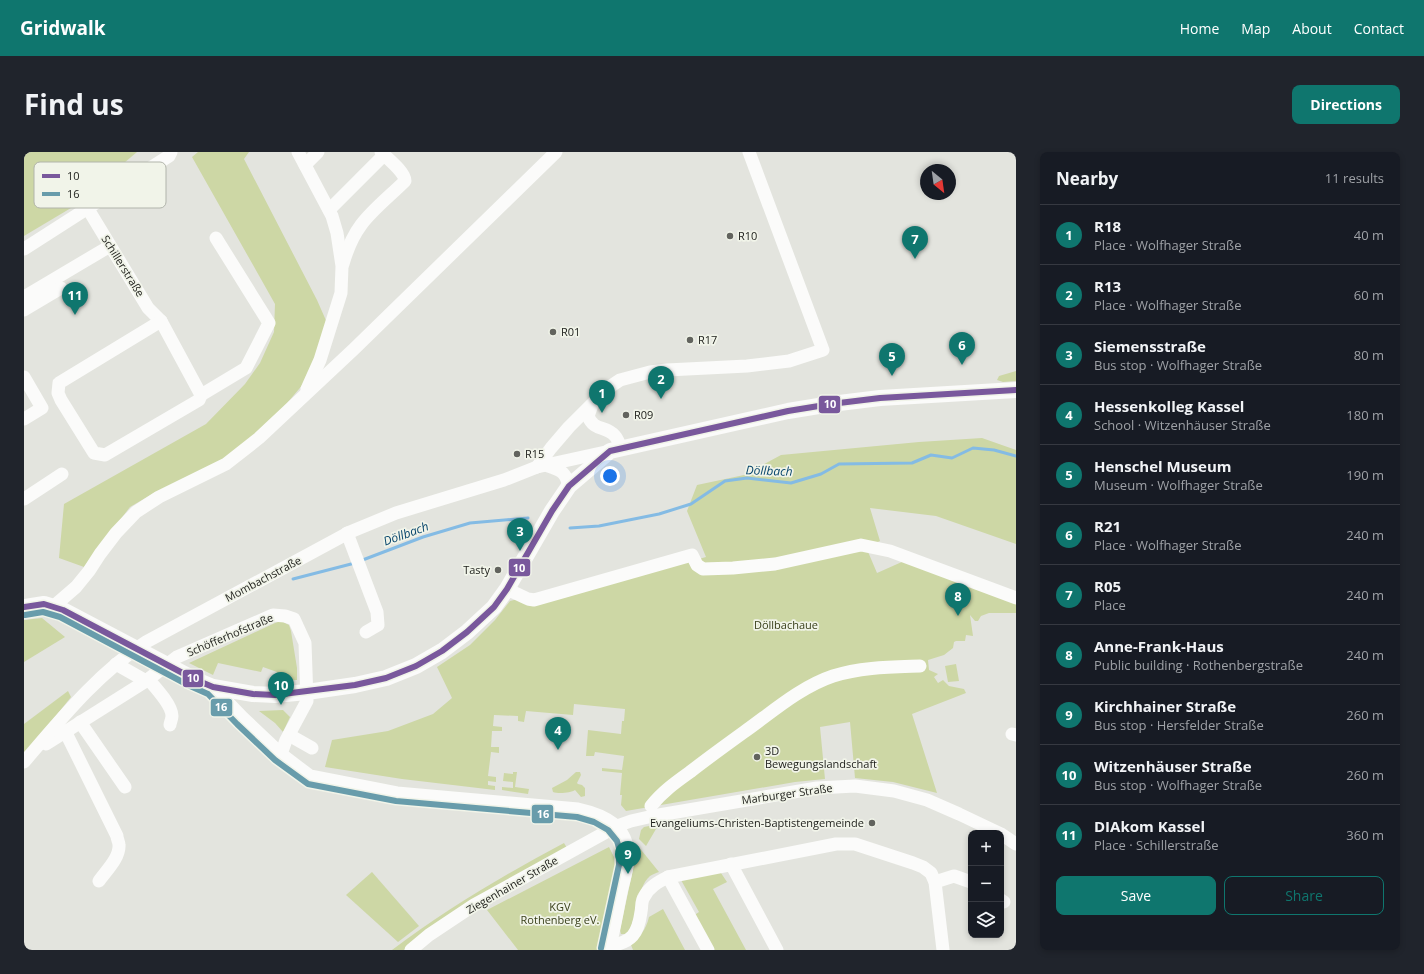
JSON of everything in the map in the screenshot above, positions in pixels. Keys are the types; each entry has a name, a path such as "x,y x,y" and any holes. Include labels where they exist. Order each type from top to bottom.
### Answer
{"main road":[{"path":"24,607 44,604 57,607 194,680 213,687 253,694 275,695 355,685 386,678 416,666 442,651 467,632 494,607 507,589 552,510 569,486 615,449 788,411 831,404 880,398 1016,390"}],"street":[{"path":"160,162 169,156 171,152"},
{"path":"298,152 329,210 337,233 342,266 341,293 312,381 303,397"},
{"path":"305,165 318,152"},
{"path":"57,607 89,571 116,533 136,512 159,497 226,464 259,438 556,152"},
{"path":"569,486 566,475 558,470 541,466 551,448 569,427 608,388 620,380 650,372 681,368 748,366 789,361 823,350 749,152"},
{"path":"329,210 383,154 405,177 404,181 361,224 349,246 342,266"},
{"path":"24,250 88,209"},
{"name":"Schillerstraße","path":"88,209 148,308 160,321 201,395"},
{"path":"160,321 59,383 58,393 61,400 94,453 105,455 198,400 201,395 246,368 269,323 216,238"},
{"path":"24,297 110,246"},
{"path":"24,310 60,288"},
{"path":"24,377 42,408 24,419"},
{"path":"592,405 588,416 591,423 615,436 615,449"},
{"name":"Mombachstraße","path":"24,762 75,705 129,653 146,642 347,533 396,514 504,480 541,466 615,449"},
{"path":"24,499 62,474"},
{"path":"347,533 377,612 378,625 366,632"},
{"path":"507,589 528,599 534,600 692,555 697,565 703,569 733,568 775,564 861,545 890,550 1016,598"},
{"name":"Schöfferhofstraße","path":"33,752 147,680 177,658 273,615 285,616 294,619 305,643 307,692"},
{"path":"116,664 147,680 158,690 171,710 172,715 170,726"},
{"path":"648,808 672,785 708,758 789,700 813,685 832,676 852,671 874,668 920,666"},
{"path":"213,687 281,754 310,776 396,793 578,809 592,812 605,818 617,826 626,841 628,858 610,948"},
{"path":"281,754 289,735 308,701 307,692"},
{"path":"80,722 125,788"},
{"path":"65,731 120,845 119,852 99,881"},
{"path":"289,735 312,748"},
{"name":"Marburger Straße","path":"617,826 631,820 648,808 817,788 855,786 894,791 927,800 992,830"},
{"name":"Ziegenhainer Straße","path":"411,950 429,934 474,905 617,826"},
{"name":"Marburger Straße","path":"1004,836 1016,844"},
{"path":"610,948 624,943 636,932 640,920 643,897 655,883 668,877 836,844 855,844 898,857 923,867 931,873 935,882 944,950"},
{"path":"731,864 777,950"},
{"path":"935,882 954,876 968,881"},
{"path":"668,877 708,950"}],"green space":[{"path":"24,152 137,152 125,162 34,162 34,208 71,208 24,236"},
{"path":"198,152 249,152 244,159 317,300 328,325 310,376 272,421 213,467 154,493 130,507 84,567 59,558 64,504 206,424 245,384 260,363 274,332 275,304 192,157"},
{"path":"1016,371 1016,381 1003,382 997,380 999,376"},
{"name":"Döllbachaue","path":"982,438 1016,450 1016,544 936,516 870,508 880,541 866,547 877,573 904,561 1016,604 1016,613 989,613 981,616 978,621 975,621 970,615 973,636 966,635 965,641 954,642 953,648 944,655 928,660 929,670 938,674 934,677 938,683 943,680 949,686 964,689 966,693 912,714 937,793 893,782 855,778 850,722 820,727 825,779 795,782 626,811 621,805 622,795 620,795 622,773 602,771 602,768 622,770 624,756 595,752 594,756 586,756 588,730 621,734 625,709 574,704 573,715 526,711 524,722 518,721 518,716 494,715 493,726 502,727 502,731 492,731 491,747 499,747 499,753 491,752 488,776 496,777 496,782 488,781 488,785 495,786 495,790 402,779 325,767 332,740 388,731 433,714 452,698 437,667 470,645 495,620 510,601 518,599 530,606 706,557 687,511 697,485 744,475 781,455 919,442"},
{"path":"42,618 65,637 24,662 24,620"},
{"path":"281,621 289,625 291,631 297,668 297,680 274,681 277,672 263,667 261,672 218,663 213,675 189,663 275,623"},
{"path":"956,664 959,681 948,682 945,666"},
{"path":"68,691 71,697 24,756 24,724"},
{"path":"283,710 290,717 283,732 275,723 259,711"},
{"path":"513,772 517,772 515,787 529,789 528,794 502,790 502,787 513,788 513,782 503,781 504,773 513,774"},
{"path":"576,772 580,772 581,775 577,783 585,788 585,796 581,797 575,790 564,793 553,792 552,788 567,780"},
{"path":"669,822 656,829 646,846 639,839 641,830 644,827"},
{"path":"564,843 567,848 426,933 404,950 392,950 433,920 476,893 519,867"},
{"path":"638,846 659,872 653,874 645,881 639,895 631,927 627,934 621,934 620,930"},
{"name":"KGV Rothenberg eV.","path":"609,847 614,857 615,864 611,892 601,928 598,950 518,950 487,910"},
{"path":"372,872 419,926 398,942 346,895"},
{"path":"717,872 721,873 727,882 713,889 746,950 712,950 693,916 699,912 681,880"},
{"path":"663,909 685,950 633,950 631,945 646,926 649,917"}],"waterway":[{"name":"Döllbach","path":"570,528 599,526 659,514 691,504 725,481 747,478 791,483 821,474 839,464 912,463 931,455 952,458 973,448 994,450 1016,456"},
{"name":"Döllbach","path":"360,561 423,537 470,523 528,518"},
{"name":"Döllbach","path":"293,579 355,563"}],"transit line":[{"name":"10","path":"24,607 44,604 63,610 194,679 213,687 253,694 275,695 355,685 386,678 416,666 442,651 467,632 494,607 507,589 552,511 569,486 610,451 788,411 831,404 880,398 1016,390"},
{"name":"16","path":"25,615 43,612 60,617 190,686 208,694 275,760 308,784 396,801 577,817 594,822 608,830 617,841 619,848 619,865 601,948"}],"place":[{"name":"R10","path":"730,236"},
{"name":"R05","path":"915,259"},
{"name":"DIAkom Kassel","path":"75,315"},
{"name":"R01","path":"553,332"},
{"name":"R17","path":"690,340"},
{"name":"R21","path":"962,365"},
{"name":"Henschel Museum","path":"892,376"},
{"name":"R13","path":"661,399"},
{"name":"R18","path":"602,413"},
{"name":"R09","path":"626,415"},
{"name":"R15","path":"517,454"},
{"name":"Siemensstraße","path":"520,551"},
{"name":"Tasty","path":"498,570"},
{"name":"Anne-Frank-Haus","path":"958,616"},
{"name":"Witzenhäuser Straße","path":"281,705"},
{"name":"Hessenkolleg Kassel","path":"558,750"},
{"name":"3D Bewegungslandschaft","path":"757,757"},
{"name":"Evangeliums-Christen-Baptistengemeinde","path":"872,823"},
{"name":"Kirchhainer Straße","path":"628,874"}]}
